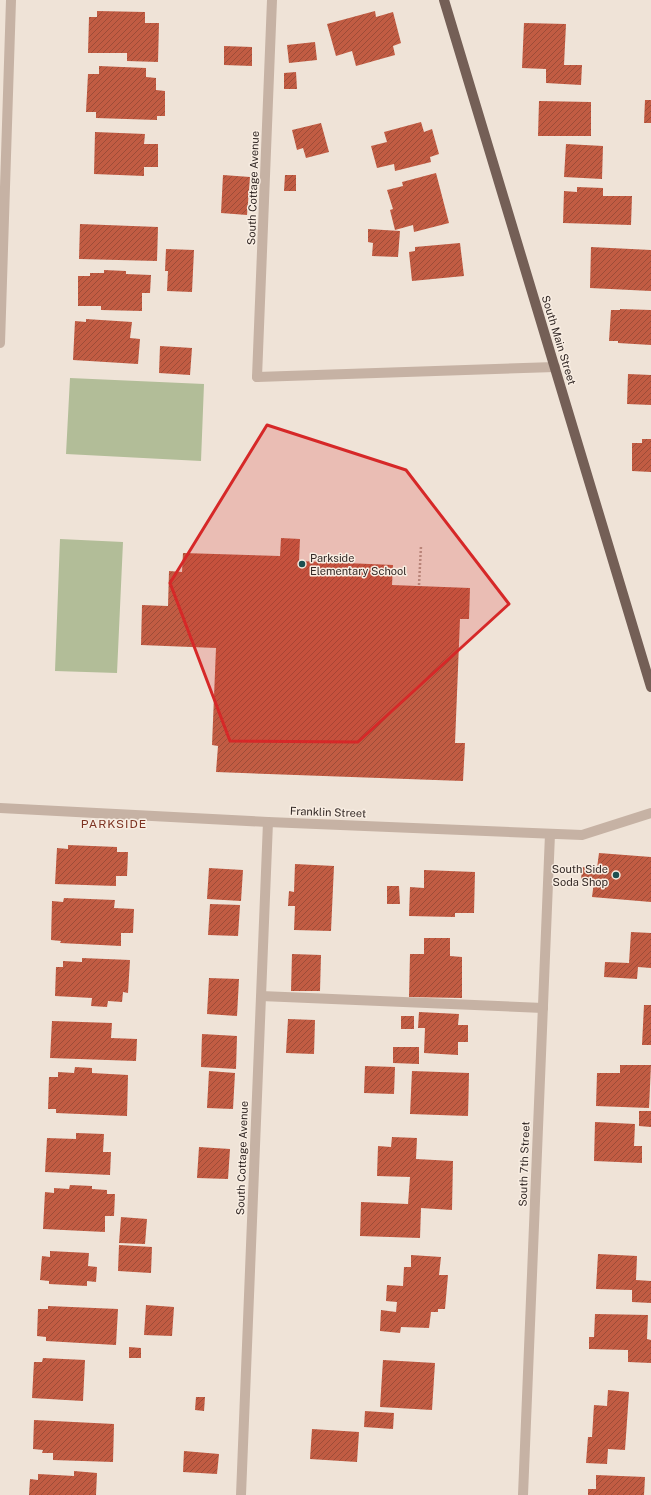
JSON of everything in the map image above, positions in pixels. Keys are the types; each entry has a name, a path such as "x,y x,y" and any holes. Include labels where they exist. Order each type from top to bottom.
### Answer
{"main road":[{"name":"South Main Street","path":"444,0 651,687"}],"street":[{"path":"0,343 12,0"},
{"name":"South Cottage Avenue","path":"272,0 257,377 555,367"},
{"name":"Franklin Street","path":"0,808 268,822 582,835 651,813"},
{"name":"South Cottage Avenue","path":"241,1495 268,822"},
{"name":"South 7th Street","path":"523,1495 550,834"},
{"path":"261,996 542,1008"}],"path":[{"path":"419,586 421,546"}],"highlighted area":[{"path":"267,425 406,470 509,604 358,742 230,741 170,583"}],"green space":[{"path":"70,378 204,384 201,461 66,454"},
{"path":"60,539 123,542 117,673 55,671"}],"building":[{"path":"97,11 145,12 145,23 159,23 158,62 127,61 127,53 88,53 89,17 97,17"},
{"path":"375,11 376,17 393,12 401,43 393,46 395,55 356,66 352,51 336,56 327,24"},
{"path":"524,23 566,24 564,65 582,65 581,85 546,83 546,69 522,68"},
{"path":"315,42 317,60 289,63 287,45"},
{"path":"224,46 252,47 252,66 224,65"},
{"path":"99,66 146,68 146,77 156,78 156,90 165,91 165,116 157,116 157,120 96,118 96,112 86,112 88,74 99,74"},
{"path":"296,72 297,89 284,89 284,73"},
{"path":"645,100 651,100 651,123 644,123"},
{"path":"539,101 591,102 591,136 538,136"},
{"path":"421,122 424,132 432,129 439,154 430,157 431,162 395,171 394,164 377,168 371,146 387,142 384,132"},
{"path":"321,123 329,152 306,158 303,148 297,150 292,130"},
{"path":"95,132 145,134 144,144 158,144 158,167 144,167 144,176 94,174"},
{"path":"566,144 603,146 602,179 564,177"},
{"path":"436,173 449,223 414,232 413,225 395,230 390,210 393,209 387,190 403,186 402,182"},
{"path":"223,175 250,177 247,215 221,213"},
{"path":"285,175 296,175 296,191 284,191"},
{"path":"577,187 603,188 603,196 632,196 631,225 563,223 564,191 577,192"},
{"path":"80,224 158,227 157,261 79,259"},
{"path":"368,229 400,231 398,257 372,256 373,243 368,242"},
{"path":"460,243 464,276 412,281 409,252 415,251 415,247"},
{"path":"591,247 651,250 651,291 590,288"},
{"path":"166,249 194,250 192,292 167,291 168,271 165,271"},
{"path":"104,270 126,271 126,274 151,275 150,293 142,293 142,311 101,310 101,306 78,306 78,276 90,276 90,273 104,273"},
{"path":"611,310 651,310 651,345 609,341"},
{"path":"86,319 132,322 130,338 140,339 138,364 73,360 75,321 86,322"},
{"path":"160,346 192,348 190,375 159,373"},
{"path":"628,374 651,375 651,405 627,404"},
{"path":"642,439 651,439 651,472 632,471 632,443 642,443"},
{"path":"281,538 300,539 299,561 393,565 392,585 470,588 469,619 460,619 455,743 465,743 463,781 216,772 218,746 212,745 216,648 141,645 142,605 168,606 169,571 182,572 183,553 280,556"},
{"path":"68,845 117,847 117,852 128,852 127,876 116,876 116,886 55,884 57,848 68,849"},
{"name":"South Side Soda Shop","path":"599,853 651,857 651,902 592,897 594,882 581,881 582,867 597,868"},
{"path":"295,864 334,866 331,931 294,930 295,906 288,906 289,891 294,892"},
{"path":"209,868 243,870 241,901 207,899"},
{"path":"424,870 475,872 474,913 455,913 455,917 409,916 410,887 424,888"},
{"path":"387,886 399,886 400,904 387,904"},
{"path":"64,898 115,900 114,908 134,909 133,933 121,933 121,946 60,943 61,941 51,940 52,901 63,902"},
{"path":"210,904 240,905 238,936 208,935"},
{"path":"631,932 651,933 651,968 638,967 637,979 604,977 605,962 629,963"},
{"path":"424,938 450,938 450,956 462,957 462,998 409,997 410,954 424,954"},
{"path":"292,954 321,955 320,991 291,991"},
{"path":"82,958 130,960 128,993 123,992 122,1002 108,1001 107,1007 91,1006 92,998 55,996 56,967 63,967 63,961 82,962"},
{"path":"209,978 239,979 237,1016 207,1014"},
{"path":"644,1005 651,1005 651,1045 642,1045"},
{"path":"419,1012 459,1014 458,1025 468,1025 468,1042 458,1042 458,1055 424,1053 425,1028 418,1028"},
{"path":"401,1016 414,1016 414,1029 401,1029"},
{"path":"288,1019 315,1020 314,1054 286,1053"},
{"path":"52,1021 112,1023 111,1038 137,1039 136,1061 50,1058"},
{"path":"202,1034 237,1036 236,1069 201,1067"},
{"path":"393,1047 419,1047 419,1064 393,1063"},
{"path":"620,1065 651,1065 649,1108 596,1106 597,1073 620,1073"},
{"path":"365,1066 395,1067 394,1094 364,1093"},
{"path":"75,1067 92,1068 92,1073 128,1075 127,1116 56,1113 56,1109 48,1109 49,1077 58,1077 58,1072 74,1073"},
{"path":"209,1071 235,1073 233,1109 207,1108"},
{"path":"412,1071 469,1073 468,1116 410,1114"},
{"path":"639,1111 651,1111 651,1127 639,1126"},
{"path":"595,1122 635,1124 634,1146 642,1146 642,1163 594,1161"},
{"path":"76,1133 104,1134 103,1152 111,1152 110,1175 45,1172 47,1138 76,1139"},
{"path":"392,1137 417,1138 416,1159 453,1161 452,1210 421,1208 420,1238 360,1236 361,1202 408,1204 410,1177 377,1176 378,1146 391,1147"},
{"path":"199,1147 230,1149 228,1179 197,1178"},
{"path":"70,1185 92,1186 92,1189 107,1190 107,1194 115,1194 114,1216 105,1216 105,1232 43,1229 45,1192 54,1193 54,1188 69,1189"},
{"path":"121,1217 147,1219 145,1244 119,1243"},
{"path":"119,1245 152,1247 151,1273 118,1271"},
{"path":"50,1251 89,1253 88,1266 97,1267 96,1282 87,1281 87,1286 49,1284 49,1281 40,1280 42,1256 50,1257"},
{"path":"598,1254 637,1256 636,1280 651,1281 651,1303 632,1302 632,1290 596,1289"},
{"path":"411,1255 441,1257 439,1275 448,1275 445,1309 438,1309 438,1312 431,1312 429,1328 401,1327 400,1333 380,1331 381,1310 396,1312 397,1302 386,1301 387,1285 403,1286 404,1267 411,1267"},
{"path":"146,1305 174,1307 172,1336 144,1335"},
{"path":"48,1306 118,1309 116,1345 46,1341 46,1337 37,1336 38,1309 48,1309"},
{"path":"595,1314 648,1315 647,1339 651,1340 651,1363 628,1362 628,1350 589,1349 589,1337 594,1337"},
{"path":"129,1347 141,1348 141,1358 129,1358"},
{"path":"43,1358 85,1360 83,1401 32,1398 34,1362 42,1362"},
{"path":"383,1360 435,1363 432,1410 380,1407"},
{"path":"608,1390 629,1392 625,1450 608,1449 607,1464 586,1463 588,1437 592,1437 594,1405 607,1406"},
{"path":"196,1397 205,1397 204,1411 195,1410"},
{"path":"365,1411 394,1413 393,1429 364,1427"},
{"path":"34,1420 114,1424 113,1462 53,1460 53,1453 42,1453 43,1450 33,1449"},
{"path":"312,1429 359,1432 357,1462 310,1459"},
{"path":"184,1451 219,1454 217,1474 183,1472"},
{"path":"74,1471 97,1473 96,1495 29,1495 30,1479 38,1480 38,1474 74,1476"},
{"path":"596,1475 645,1477 644,1495 588,1495 588,1489 596,1489"}],"place":[{"name":"Parkside Elementary School","path":"302,564"},
{"name":"South Side Soda Shop","path":"616,875"}],"district":[{"name":"PARKSIDE","path":"114,824"}]}
